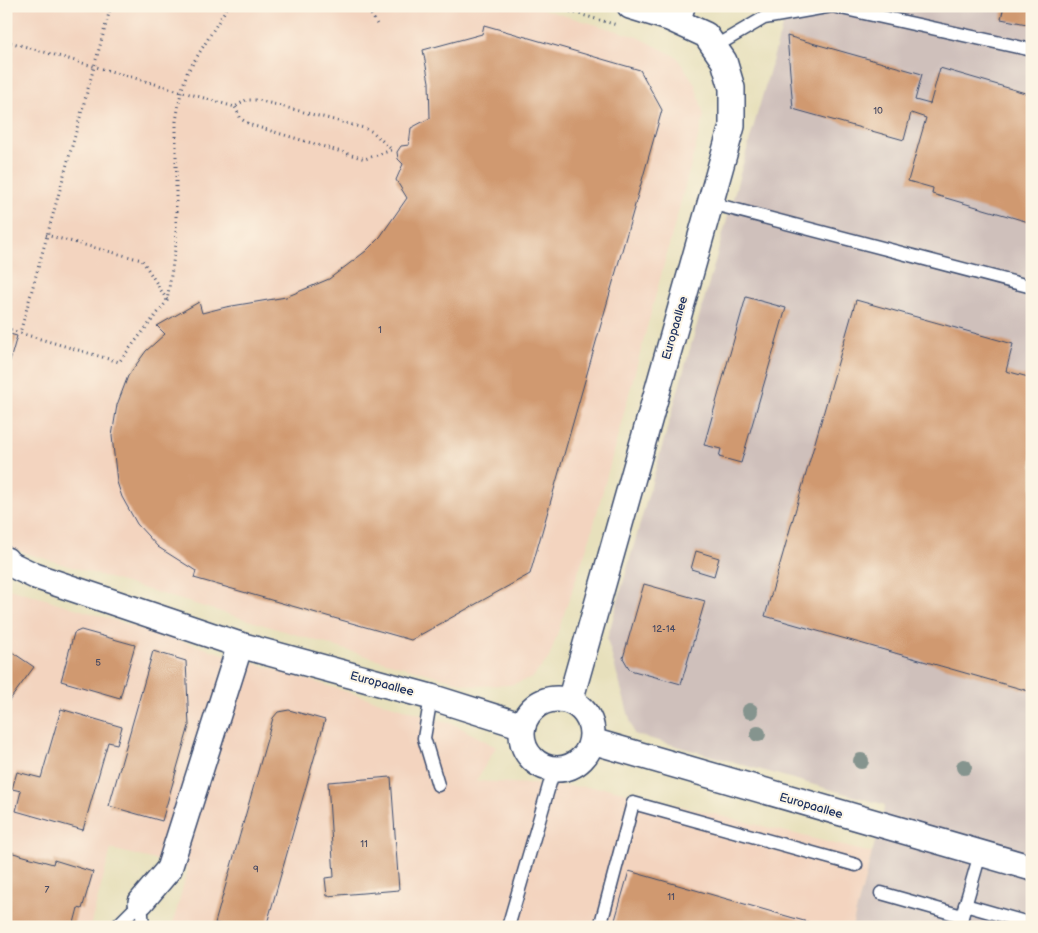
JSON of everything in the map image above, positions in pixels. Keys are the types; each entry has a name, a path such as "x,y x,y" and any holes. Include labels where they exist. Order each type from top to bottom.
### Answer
{"street":[{"name":"Europaallee","path":"570,701 732,126 732,88 724,61 706,35 686,15 626,16"},
{"name":"Europaallee","path":"6,560 8,563 35,576 240,645 431,697 523,726"},
{"path":"141,902 169,870 240,645"},
{"path":"560,699 570,701 581,708 588,717 592,729 592,741 586,753 578,762 567,768 554,769 537,763 525,750 522,738 523,726 527,716 541,703 560,699"},
{"name":"Europaallee","path":"592,741 1032,868"}],"lane":[{"path":"714,47 764,18 832,6 1032,50"},
{"path":"710,203 1032,287"},
{"path":"431,697 424,738 438,785"},
{"path":"508,927 554,769"},
{"path":"600,927 633,803 856,865"},
{"path":"962,916 980,854"},
{"path":"881,893 962,916 1032,924"},
{"path":"116,927 141,902"},
{"path":"141,902 143,927"}],"path":[{"path":"20,332 112,6"},
{"path":"6,328 119,362 167,301 176,243 176,120 187,73 228,6"},
{"path":"366,6 378,26"},
{"path":"551,6 626,16"},
{"path":"6,41 236,107"},
{"path":"246,100 258,100 364,128 374,132 392,150 365,158 251,125 241,118 236,107 246,100"},
{"path":"46,235 142,260 167,301"}],"shaded area":[{"path":"6,6 532,6 638,37 677,57 695,84 704,116 591,535 549,658 532,678 510,685 473,686 393,664 6,547"},
{"path":"788,6 897,8 898,6 1032,6 1032,927 852,927 885,805 634,734 607,639"},
{"path":"6,587 456,725 496,747 476,781 607,788 872,853 852,927 172,927 188,868 111,849 90,927 6,927"}],"building":[{"path":"1004,6 1032,6 1032,25 1001,19"},
{"path":"484,25 640,70 662,110 530,574 411,640 194,578 196,571 158,547 137,524 122,497 117,482 112,436 117,405 128,376 146,351 165,334 157,326 199,302 202,313 286,297 329,279 366,251 380,237 407,198 396,180 403,164 398,159 397,152 401,146 409,145 411,128 430,118 429,82 423,50 482,34"},
{"path":"787,36 922,74 915,100 930,104 940,68 1032,95 1032,223 932,194 933,188 908,181 926,118 911,113 904,140 793,109"},
{"path":"746,297 786,308 741,463 719,457 721,449 704,445"},
{"path":"856,300 1013,344 1006,371 1032,378 1032,692 765,616"},
{"path":"6,333 17,336 7,371 6,371"},
{"path":"696,551 719,558 714,576 691,569"},
{"path":"644,584 705,601 681,684 630,670 623,658"},
{"path":"81,630 135,645 120,698 61,681 74,633"},
{"path":"6,648 34,667 6,705"},
{"path":"153,651 186,661 189,726 162,821 109,806"},
{"path":"61,709 122,727 117,744 108,742 83,830 16,811 21,791 12,789 17,772 41,778"},
{"path":"289,710 325,720 266,927 231,927 215,923 273,718 278,712"},
{"path":"391,777 399,890 327,896 325,878 334,877 328,782"},
{"path":"6,851 53,864 54,860 93,872 82,909 78,908 73,927 6,927"},
{"path":"629,871 811,923 810,927 613,927"}]}
